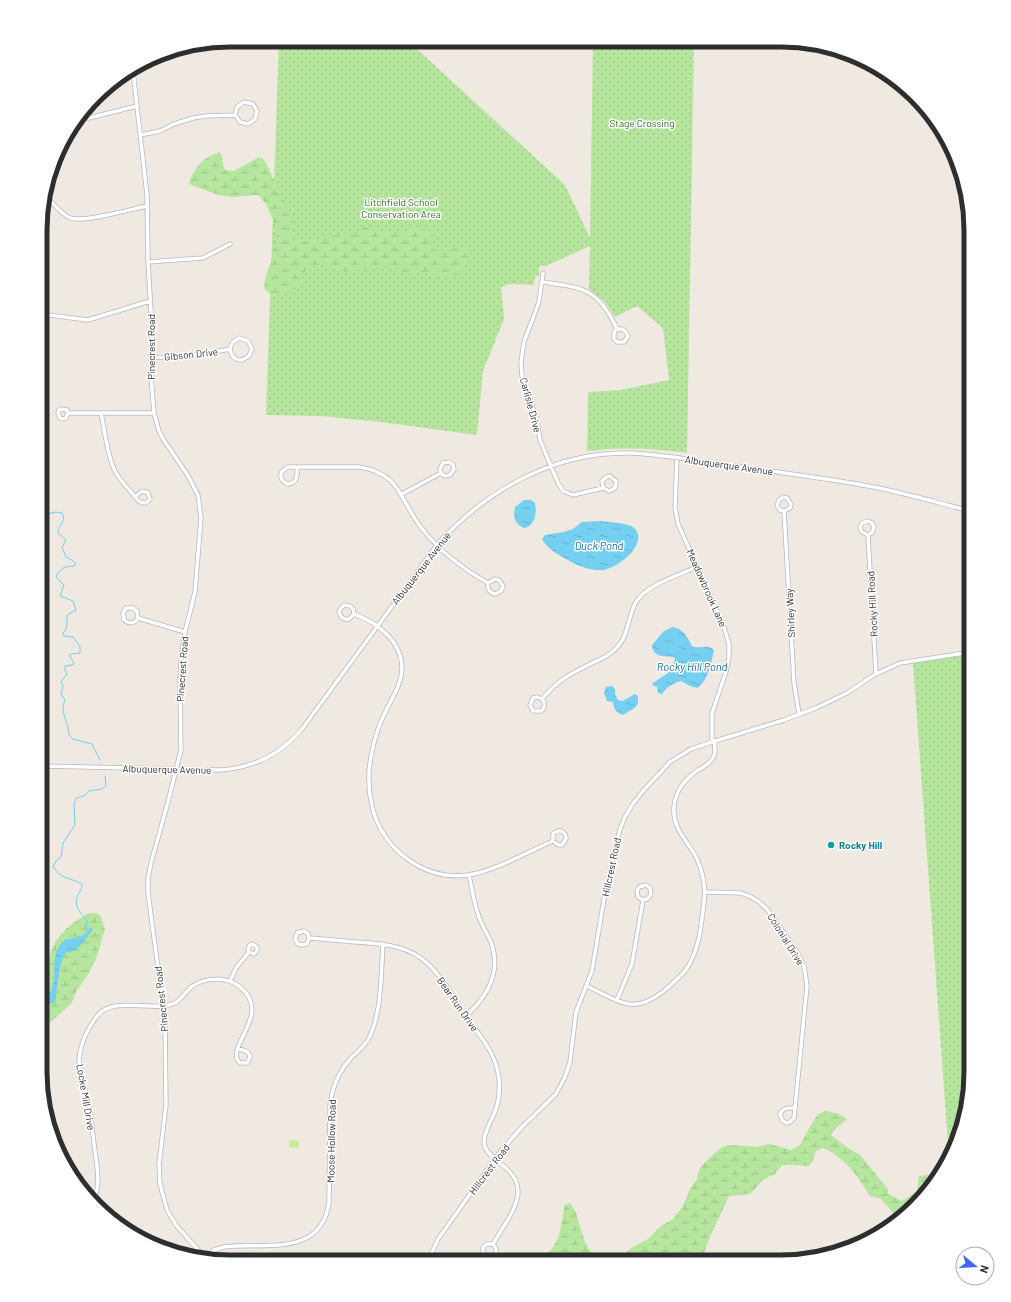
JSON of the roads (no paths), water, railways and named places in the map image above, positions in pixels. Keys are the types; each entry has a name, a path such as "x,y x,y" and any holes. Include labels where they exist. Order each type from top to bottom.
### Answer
{"street":[{"name":"Pinecrest Road","path":"133,75 147,206 148,262 152,327 151,384 154,413 163,439 193,484 198,495 201,518 198,572 181,657 181,740 177,770 148,878 148,893 163,1006 165,1034 166,1105 159,1164 160,1184 165,1205 173,1221 180,1232 199,1252"},
{"path":"250,102 256,108 256,117 253,122 248,124 240,122 235,115 235,109 241,103 250,102"},
{"path":"86,118 137,106"},
{"path":"140,135 160,131 174,124 193,118 235,115"},
{"path":"50,200 61,212 74,219 87,219 147,206"},
{"path":"148,262 203,258 230,244"},
{"name":"Carlisle Drive","path":"543,273 539,302 527,329 524,342 522,368 524,383 537,420 540,440 559,486 569,494 577,495 603,488"},
{"path":"542,282 575,287 593,295 600,300 606,308 617,329"},
{"path":"47,315 88,320 150,301"},
{"path":"617,329 622,329 626,332 628,336 624,342 620,343 614,339 614,332 617,329"},
{"name":"Gibson Drive","path":"242,338 248,341 252,349 249,356 242,360 235,358 230,350 234,341 242,338"},
{"name":"Gibson Drive","path":"151,357 163,358 194,356 230,350"},
{"path":"101,413 114,467 119,478 135,497"},
{"path":"68,414 154,413"},
{"name":"Albuquerque Avenue","path":"47,766 220,770 240,768 265,760 279,751 302,729 437,545 454,526 479,504 517,481 551,466 583,458 632,453 847,482 891,491 964,510"},
{"name":"Meadowbrook Lane","path":"587,986 617,1000 631,1004 647,1001 657,996 682,975 690,963 697,946 705,892 703,876 694,853 677,828 674,819 674,810 675,801 681,786 690,776 712,760 715,752 712,713 726,672 729,656 729,644 723,624 682,535 676,516 677,458"},
{"path":"449,462 453,465 454,469 450,475 445,476 441,473 440,466 443,463 449,462"},
{"path":"297,467 295,481 288,484 282,481 280,476 283,469 288,467 297,467 367,468 375,470 389,479 402,494 417,523 437,545 488,583"},
{"path":"402,494 441,473"},
{"path":"610,476 616,481 616,486 612,491 607,491 603,488 602,481 606,477 610,476"},
{"name":"Shirley Way","path":"783,497 787,498 791,504 788,510 784,512 777,506 779,500 783,497"},
{"name":"Shirley Way","path":"784,512 794,684 799,714"},
{"name":"Rocky Hill Road","path":"868,521 872,522 874,527 872,533 868,535 863,534 860,528 862,523 868,521"},
{"name":"Rocky Hill Road","path":"868,535 876,674"},
{"path":"542,698 562,679 609,655 619,646 636,603 642,595 653,587 697,567"},
{"path":"492,579 497,579 501,582 502,589 499,593 492,593 488,590 488,583 492,579"},
{"path":"348,605 353,609 354,614 349,619 344,619 340,616 340,611 342,607 348,605"},
{"path":"126,608 133,608 138,613 138,618 134,622 126,622 123,618 123,613 126,608"},
{"path":"354,614 377,626 388,635 396,647 401,660 402,667 400,680 379,725 371,754 369,783 372,805 376,819 389,842 413,864 426,870 451,875 469,875 492,868 553,841"},
{"path":"138,618 185,632"},
{"name":"Hillcrest Road","path":"431,1255 438,1238 495,1159 516,1133 544,1107 561,1086 570,1062 576,1012 592,972 612,859 620,829 632,805 643,792 670,762 691,749 713,741 774,724 799,714 847,693 876,674 905,662 964,653"},
{"path":"533,698 542,698 545,703 543,710 536,712 532,710 530,702 533,698"},
{"path":"557,831 562,831 566,835 566,839 562,845 556,844 553,841 553,834 557,831"},
{"path":"466,1016 480,1002 488,990 493,977 494,964 492,946 478,915 469,875"},
{"path":"646,885 650,888 651,895 647,899 642,900 638,898 636,891 639,887 646,885"},
{"name":"Colonial Drive","path":"705,892 741,893 758,901 767,909 804,966 807,986 795,1108 792,1120 788,1123 782,1120 780,1116 782,1110 787,1108 795,1108"},
{"path":"617,1000 632,964 642,900"},
{"name":"Bear Run Drive","path":"302,931 308,934 309,938 306,944 302,945 298,944 295,939 296,934 302,931"},
{"name":"Bear Run Drive","path":"309,938 383,944 407,950 427,963 439,976 490,1050 498,1071 500,1084 499,1099 484,1142 487,1150 495,1159"},
{"name":"Moose Hollow Road","path":"211,1254 214,1250 224,1247 295,1243 302,1241 314,1233 323,1222 329,1202 330,1105 332,1092 343,1068 364,1046 375,1023 378,1008 383,944"},
{"path":"230,981 236,968 249,952"},
{"path":"163,1006 176,1002 191,988 205,981 215,979 230,981 238,985 245,992 252,1006 251,1021 240,1040 238,1049 237,1060 240,1063 247,1063 250,1060 249,1053 238,1049"},
{"name":"Locke Mill Drive","path":"96,1196 98,1189 98,1176 89,1106 80,1072 79,1055 82,1045 95,1019 107,1008 115,1006 163,1006"},
{"path":"493,1244 517,1201 519,1191 518,1182 514,1175 495,1159"},
{"path":"485,1255 483,1247 486,1244 493,1244"},
{"path":"493,1244 496,1248 495,1255"}],"water":[{"path":"524,500 531,500 535,503 536,511 531,525 524,528 516,522 514,514 515,507"},
{"name":"Duck Pond","path":"600,521 632,526 637,532 638,538 637,544 628,556 616,565 604,570 584,568 574,564 553,551 542,539 545,535 573,529 582,522"},
{"name":"Rocky Hill Pond","path":"673,627 683,632 692,646 709,647 714,650 706,677 701,686 697,688 681,681 670,686 662,694 658,693 657,687 652,685 668,673 675,660 674,657 660,656 655,652 652,645 664,631"},
{"path":"612,686 615,689 615,694 618,700 623,701 635,694 638,696 638,704 623,715 619,713 615,709 613,702 607,701 604,693 606,687"},
{"path":"91,927 93,929 78,948 71,952 65,953 60,966 55,1002 50,1004 47,1003 47,992 51,991 54,979 55,957 60,945 67,940 79,937 87,932"}],"waterway":[{"path":"47,514 56,512 62,513 63,521 58,533 66,540 62,547 66,557 76,564 74,566 63,568 56,577 64,585 60,596 73,601 76,610 67,615 67,627 63,633 63,636 73,637 80,646 80,653 69,655 74,663 73,665 65,666 67,674 61,682 63,686 61,694 65,700 63,709 69,735 73,739 92,744 100,760"},
{"path":"86,934 87,921 78,908 76,901 82,888 82,884 62,876 53,866 61,857 63,843 75,825 74,804 76,798 84,796 89,791 102,789 106,786 105,776"}],"place":[{"name":"Rocky Hill","path":"831,845"}],"park label":[{"name":"Stage Crossing","path":"642,123"},
{"name":"Litchfield School Conservation Area","path":"401,208"}]}
